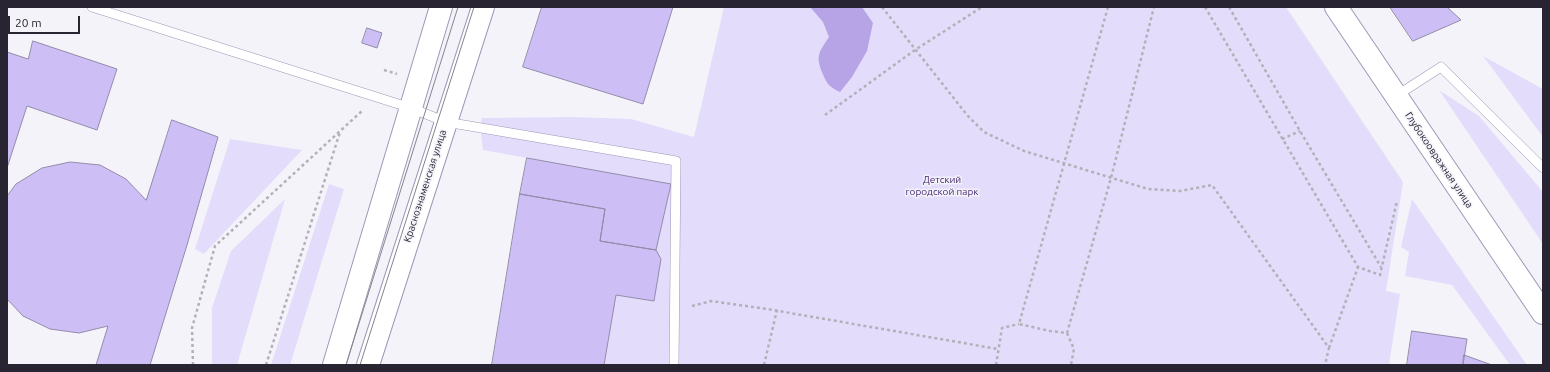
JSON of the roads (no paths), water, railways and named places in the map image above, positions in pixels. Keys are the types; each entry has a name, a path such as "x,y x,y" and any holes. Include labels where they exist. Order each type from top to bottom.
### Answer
{"main road":[{"path":"334,365 442,7"},
{"name":"Краснознаменская улица","path":"368,365 483,7"},
{"name":"Глубокоовражная улица","path":"1336,7 1543,313"}],"lane":[{"path":"92,7 411,108 446,122 676,161 674,365"},
{"path":"1396,96 1441,67 1543,168"}],"tram line":[{"path":"346,365 458,7"},
{"path":"360,365 474,7"}],"park label":[{"name":"Детский городской парк","path":"942,186"}]}
